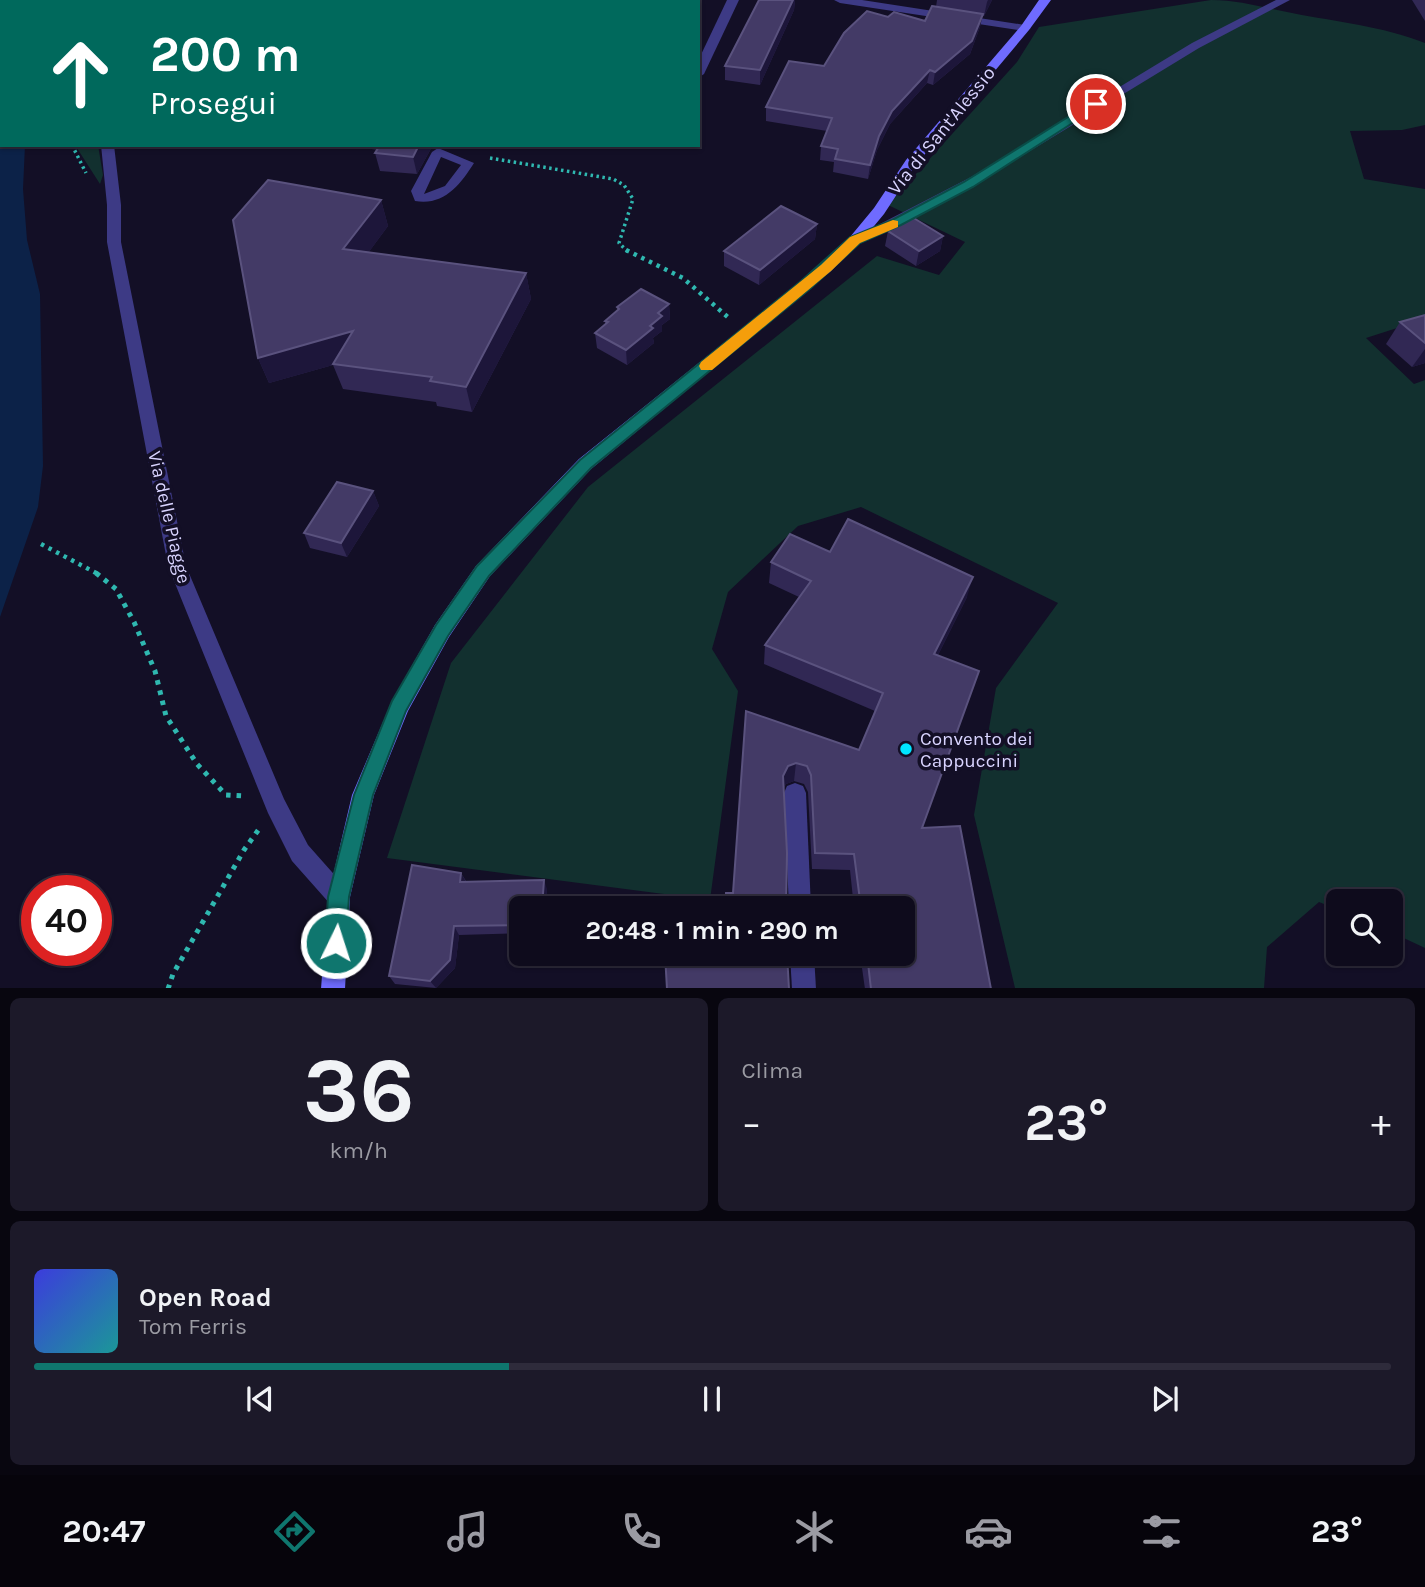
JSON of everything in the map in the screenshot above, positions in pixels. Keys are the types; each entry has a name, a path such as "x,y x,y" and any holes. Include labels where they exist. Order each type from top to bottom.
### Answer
{"street":[{"path":"700,70 733,0"},
{"path":"840,0 1025,28"},
{"name":"Via di Sant'Alessio","path":"333,988 339,897 363,795 398,707 442,631 483,571 585,464 826,268 855,240 911,163 1025,28 1045,0"},
{"name":"Via delle Piagge","path":"107,147 114,205 114,242 177,566 219,673 275,802 300,852 339,897"},
{"path":"795,793 799,896"},
{"path":"803,966 804,988"}],"lane":[{"path":"855,240 896,223 968,185 1117,91 1233,24 1285,0"}],"path":[{"path":"489,158 613,179 627,185 634,195 634,205 622,227 619,243 629,255 666,268 702,293 747,333"},
{"path":"41,544 90,568 116,589 155,671 166,716 197,764 226,795 275,802 244,850 173,974 168,988"}],"green space":[{"path":"1222,0 1359,25 1425,43 1425,125 1402,130 1350,131 1364,179 1425,189 1425,319 1366,338 1414,384 1425,380 1425,948 1403,938 1403,889 1326,889 1326,905 1319,902 1267,947 1264,988 1015,988 974,815 996,688 1058,603 861,507 798,526 728,592 712,649 738,691 711,896 679,896 387,858 451,663 588,487 877,256 939,275 965,242 888,205 1017,62 1039,27"},
{"path":"76,147 98,147 103,175 100,184"}],"water":[{"path":"0,147 25,147 23,189 27,240 40,294 43,466 38,507 0,617"}],"building":[{"path":"759,0 793,0 760,70 725,66"},
{"path":"932,6 983,14 972,41 935,72 930,70 892,111 879,136 870,165 835,159 838,149 821,146 832,118 766,107 789,61 824,66 844,33 867,11 888,17 894,12 925,21"},
{"path":"379,147 418,147 413,157 375,153"},
{"path":"268,180 381,200 343,249 526,273 466,387 430,381 432,377 333,364 353,331 258,358 233,220"},
{"path":"781,206 817,224 760,270 724,251"},
{"path":"912,217 943,236 919,251 888,231"},
{"path":"641,289 669,304 658,313 662,316 650,326 653,328 626,350 595,333 619,309 617,307"},
{"path":"1425,315 1425,343 1400,322"},
{"path":"337,482 373,491 341,543 304,533"},
{"path":"848,519 973,577 934,654 979,671 922,828 960,826 991,988 871,988 868,966 915,966 915,896 859,896 854,854 815,853 811,775 807,766 796,763 788,766 783,776 786,896 726,896 726,893 733,893 746,711 859,750 883,693 765,645 811,581 771,562 790,534 830,552"},
{"path":"412,865 461,873 460,882 544,880 543,896 509,896 509,925 454,926 450,960 430,981 389,976"},
{"path":"666,966 788,966 789,988 667,988"}],"slow traffic":[{"path":"706,366 826,268 855,240 893,224"}],"place":[{"name":"Convento dei Cappuccini","path":"906,749"}],"route":[{"path":"336,943 339,897 363,795 398,707 442,631 483,571 585,464 826,268 855,240 896,223 968,185 1096,104"}]}
